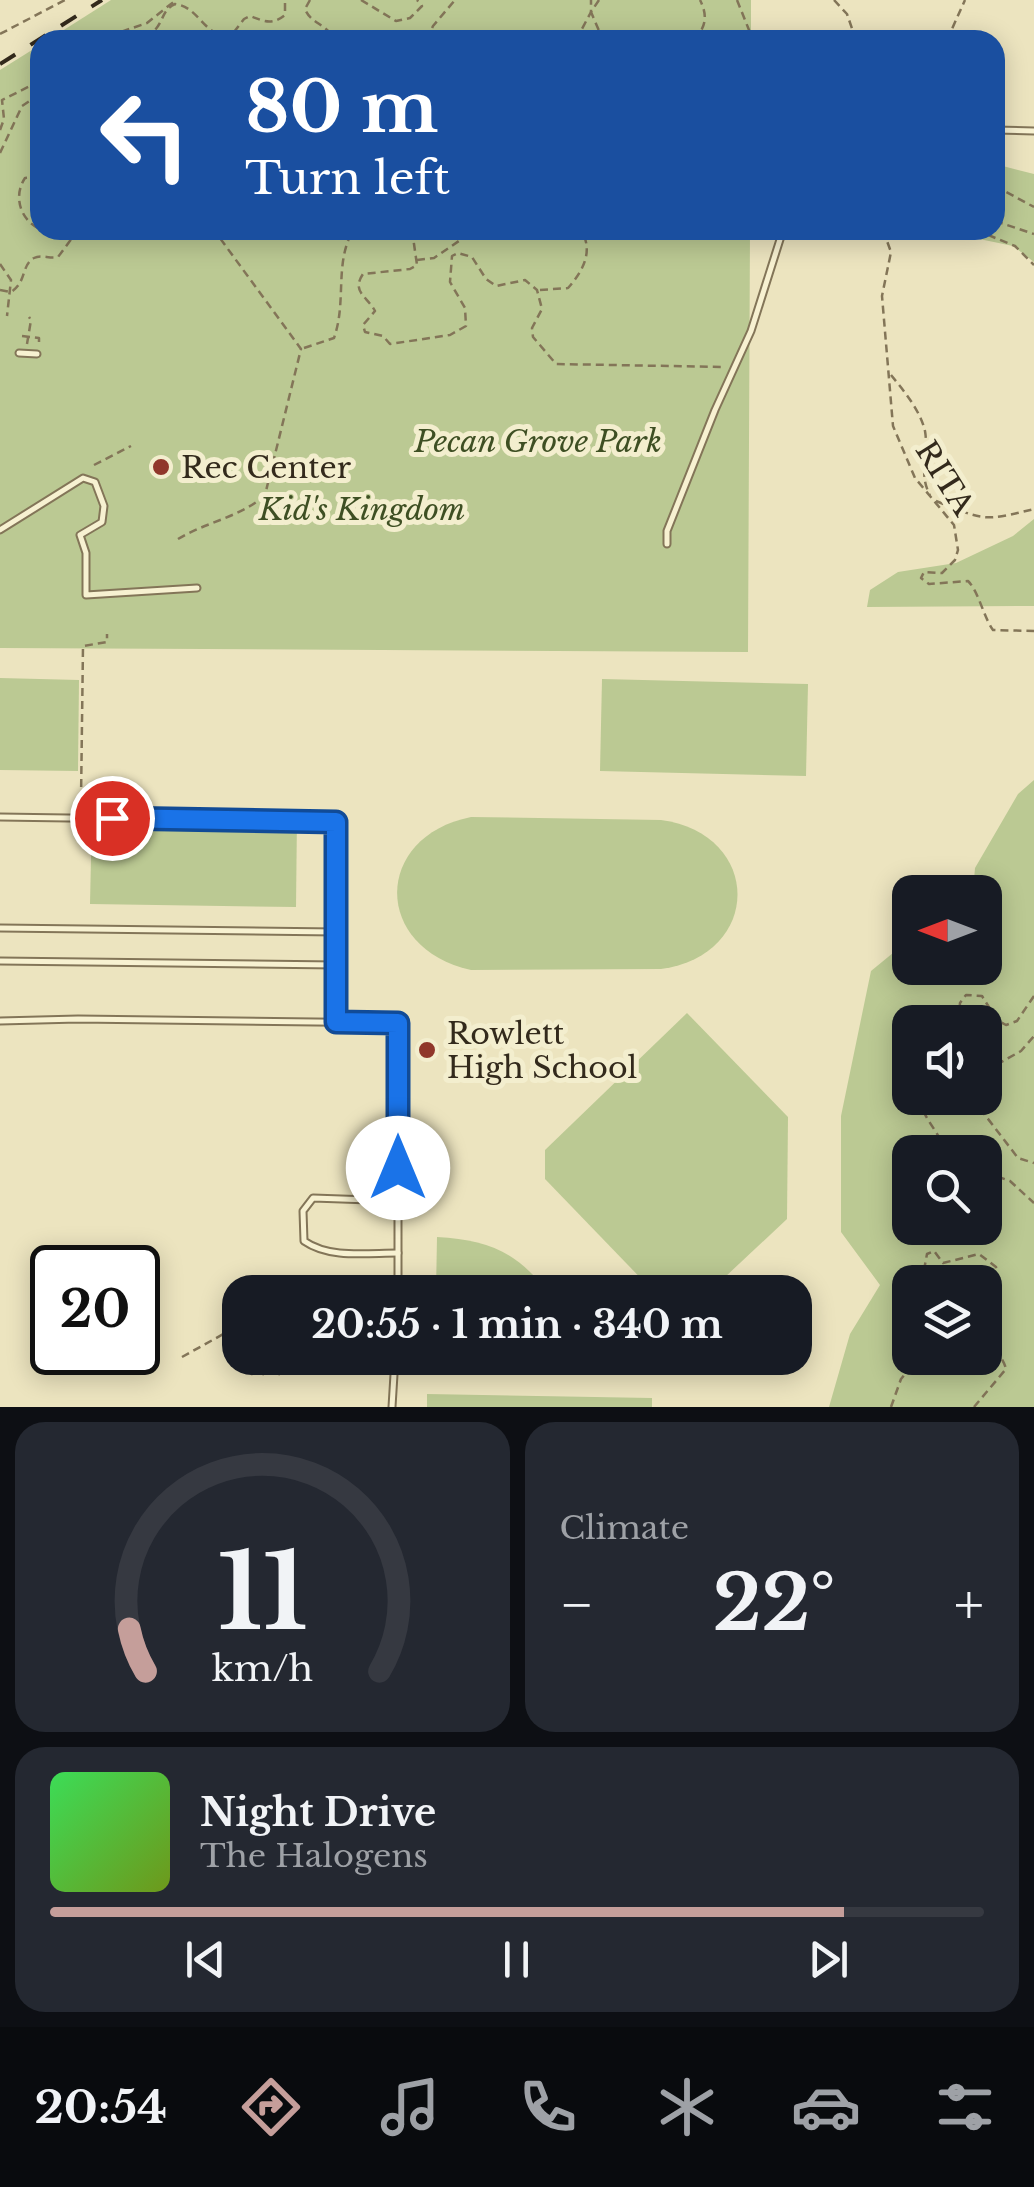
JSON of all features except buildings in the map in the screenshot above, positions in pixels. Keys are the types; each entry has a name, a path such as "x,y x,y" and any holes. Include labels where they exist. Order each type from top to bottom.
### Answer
{"lane":[{"path":"1005,130 1034,131"},
{"path":"667,544 667,530 769,281 780,240"},
{"path":"22,353 37,354"},
{"path":"0,530 82,478 95,482 104,506 102,522 80,535 86,554 86,595 197,588"},
{"path":"0,817 336,822 336,1022"},
{"path":"0,928 336,932"},
{"path":"0,961 336,965"},
{"path":"0,1021 398,1023 398,1275"},
{"path":"398,1201 314,1198 304,1212 304,1241 316,1249 398,1253"},
{"path":"392,1407 394,1375"}],"path":[{"path":"0,34 64,0"},
{"path":"126,30 147,23 176,0"},
{"path":"235,30 250,16 264,23 286,16 286,0"},
{"path":"310,0 305,8 309,18 330,30"},
{"path":"361,0 396,21 416,13 422,6 417,0"},
{"path":"432,30 455,0"},
{"path":"592,0 599,30"},
{"path":"582,30 599,0"},
{"path":"700,0 706,16 704,30"},
{"path":"738,0 749,30"},
{"path":"834,0 847,14 853,30"},
{"path":"952,30 966,0"},
{"path":"155,30 164,11 175,4 185,5 211,30"},
{"path":"0,130 4,119 2,100 30,85"},
{"path":"0,152 22,106 30,101"},
{"path":"30,178 25,178 19,189 19,202 30,222"},
{"path":"1005,191 1034,207"},
{"path":"1005,224 1034,234"},
{"path":"11,292 23,280 27,264 40,256 58,257 71,240"},
{"path":"221,240 301,349"},
{"path":"301,349 334,338 341,317 340,268 350,240"},
{"path":"414,240 417,266 363,274 357,282 358,292 375,311 363,325 365,332 378,334 396,345 450,335 466,326 465,308 450,282 452,256 458,252 472,257 486,280 496,286 525,280 538,290 542,310 532,328 533,337 556,364 735,366"},
{"path":"417,260 434,258 460,240"},
{"path":"538,290 568,288 586,258 586,240"},
{"name":"RITA","path":"886,240 891,252 882,296 891,413 915,478 954,525 958,550 955,560 942,573 924,572 922,578 929,584 968,580 993,630 1034,631"},
{"path":"1000,240 1015,246 1034,265"},
{"path":"0,264 8,272 11,292 7,316"},
{"path":"0,290 11,292"},
{"path":"22,353 32,320 28,316"},
{"path":"22,336 39,338 37,354"},
{"path":"178,538 200,525 250,508 264,495 301,349"},
{"path":"888,372 913,404 924,429 924,484 933,500 971,518 995,519 1034,508"},
{"path":"94,465 130,446"},
{"path":"81,800 83,646 107,642 107,634"},
{"path":"960,1005 966,995 975,993 988,1005"},
{"path":"1002,1023 1018,1021 1034,996"},
{"path":"1002,1062 1020,1052 1034,1036"},
{"path":"985,1115 1018,1158 1034,1163"},
{"path":"1002,1178 1034,1202"},
{"path":"924,1265 927,1254 934,1250 943,1263 979,1254 993,1265"},
{"path":"182,1357 222,1335"},
{"path":"892,1407 904,1375"},
{"path":"974,1407 1001,1375"}],"green space":[{"path":"111,0 751,0 751,30 64,30"},
{"name":"Pecan Grove Park","path":"30,51 30,240 750,240 748,652 0,648 0,70"},
{"path":"1005,167 1034,174 1034,262 1013,246 984,240 1005,240"},
{"path":"1034,519 1034,606 867,607 870,590 898,572 956,563 1013,536"},
{"path":"0,678 79,680 78,771 0,770"},
{"path":"602,679 808,684 806,776 600,771"},
{"path":"1034,780 1034,1407 829,1407 850,1334 880,1285 841,1232 841,1116 871,971 892,954 892,985 1002,985 1002,875 974,875 1018,794"},
{"path":"92,813 297,816 296,907 90,904"},
{"path":"471,817 661,820 694,830 718,847 733,870 738,894 733,919 718,942 694,959 661,969 471,970 439,958 416,940 402,918 397,893 402,869 415,846 439,828"},
{"path":"687,1013 788,1117 787,1219 727,1275 638,1275 545,1179 545,1150"},
{"path":"437,1237 500,1250 533,1275 436,1275"},
{"path":"427,1394 652,1398 652,1407 427,1407"}],"railway":[{"path":"54,30 102,0"},
{"path":"0,64 30,45"}],"place":[{"name":"Rec Center","path":"161,467"},
{"name":"Rowlett High School","path":"427,1050"}],"route":[{"path":"112,818 336,822 336,1022 398,1023 398,1168"}],"park label":[{"name":"Kid's Kingdom","path":"362,509"}]}
